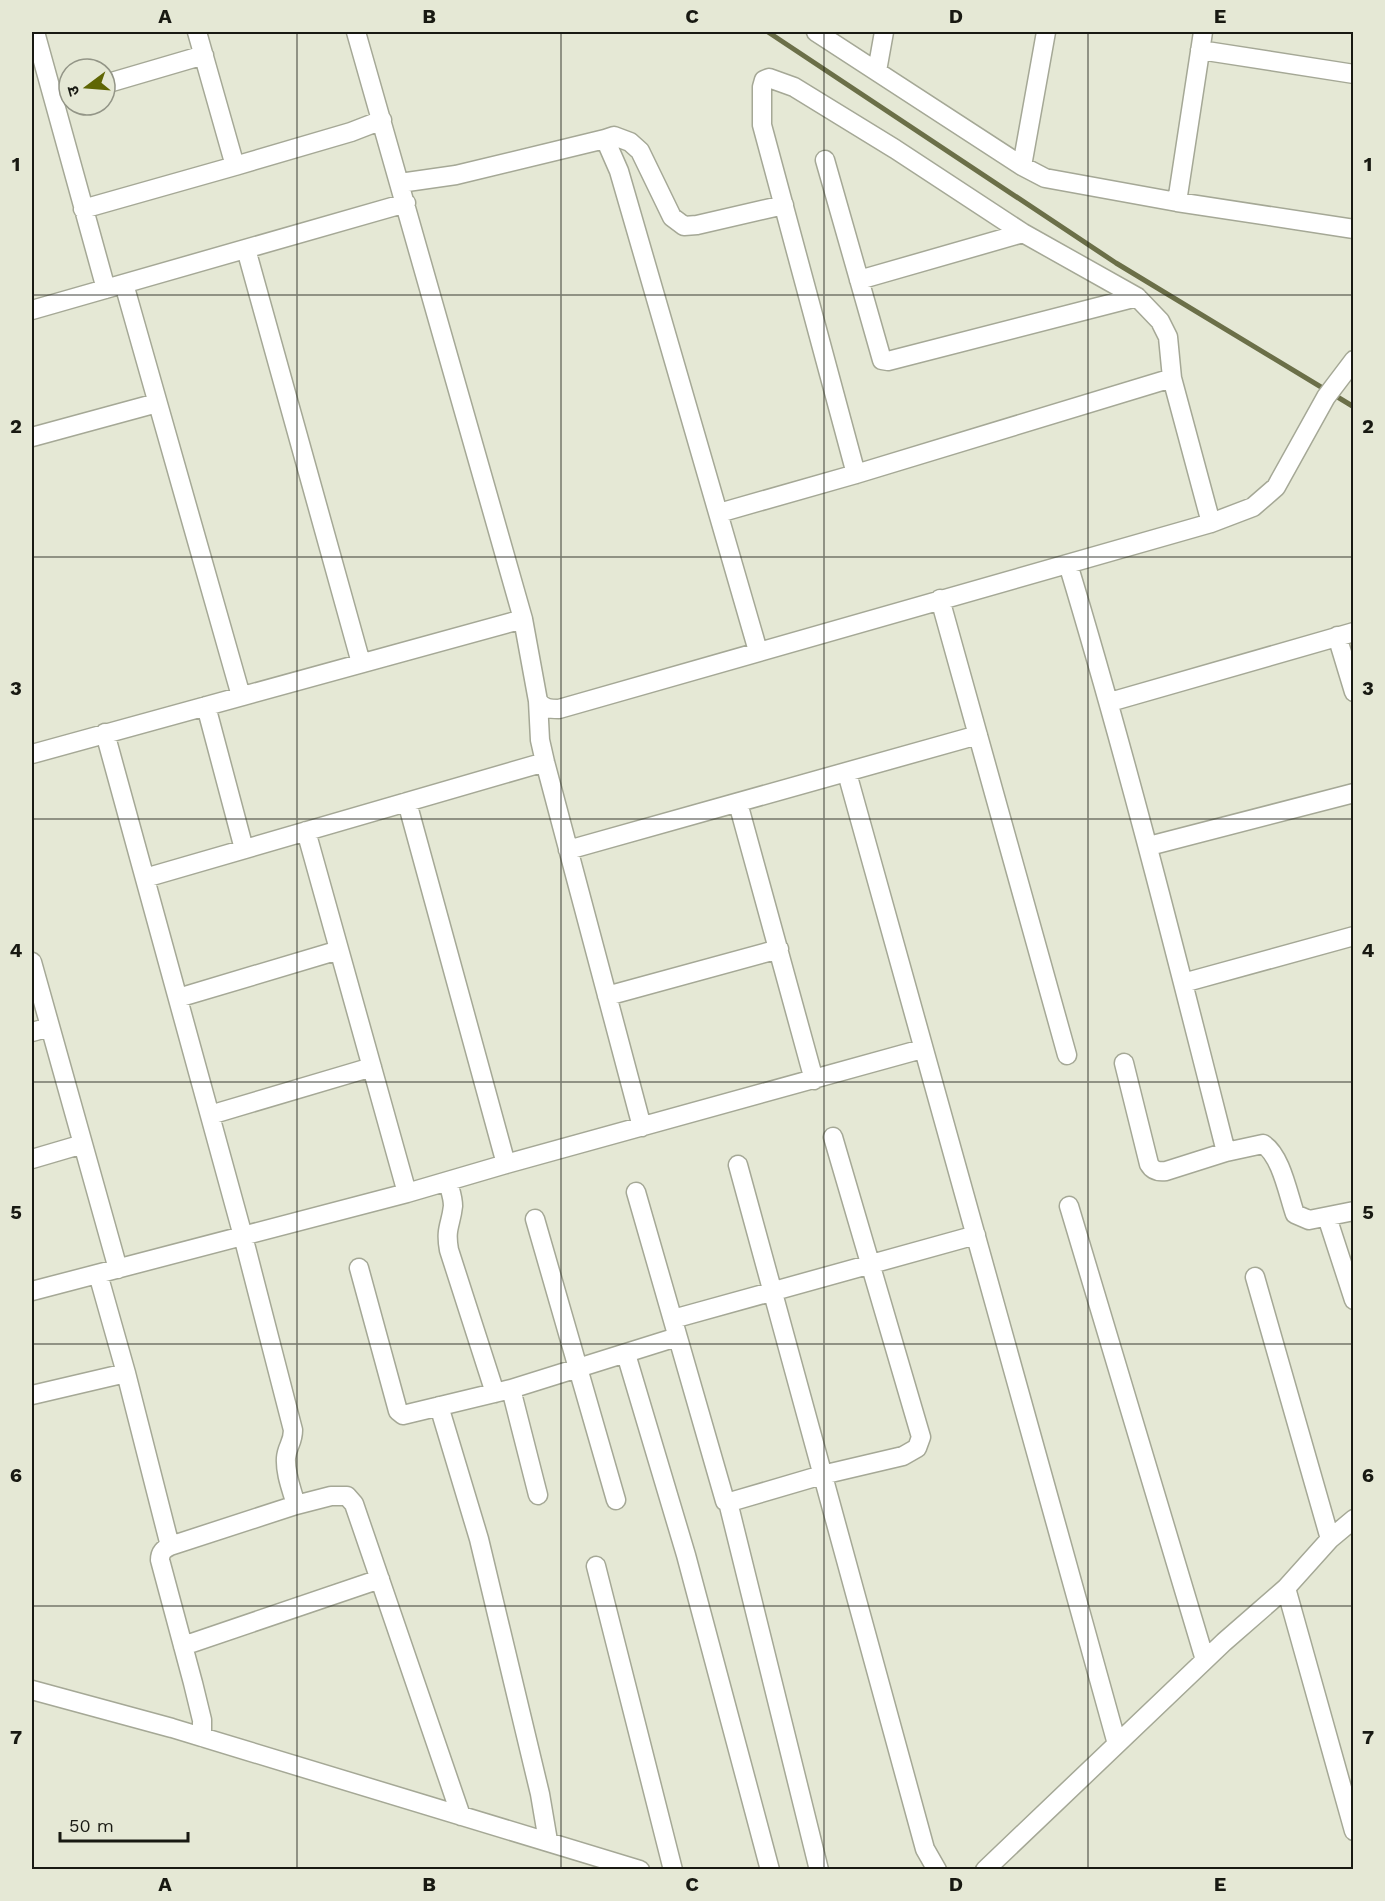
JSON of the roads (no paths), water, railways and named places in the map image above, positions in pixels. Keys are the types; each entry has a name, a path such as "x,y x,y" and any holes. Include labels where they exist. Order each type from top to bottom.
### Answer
{"street":[{"path":"35,32 57,86"},
{"path":"197,32 235,166"},
{"path":"356,32 523,619 538,701 540,740 544,762 642,1127"},
{"path":"816,32 1022,166 1045,178 1177,202 1353,229"},
{"path":"877,71 884,32"},
{"path":"1022,166 1046,32"},
{"path":"1177,202 1203,32"},
{"path":"1200,50 1353,74"},
{"path":"117,80 204,55"},
{"path":"856,474 762,125 762,87 764,80 769,78 794,87 896,148 1023,233 1137,297 1160,321 1168,337 1172,378 1211,523"},
{"path":"65,117 83,209 106,289"},
{"path":"83,209 351,132 382,120"},
{"path":"400,183 456,175 614,136 630,142 640,151 672,217 684,226 784,206"},
{"path":"605,139 619,171 758,651"},
{"path":"825,160 880,358 884,361 1137,297"},
{"path":"32,310 406,203"},
{"path":"859,280 1023,233"},
{"path":"246,249 361,663"},
{"path":"124,284 241,696"},
{"path":"538,701 548,709 559,709 1211,523 1253,507 1276,487 1326,397 1349,366"},
{"path":"719,513 1172,378"},
{"path":"32,437 157,403"},
{"path":"1068,564 1110,702 1149,846 1226,1152"},
{"path":"940,599 1067,1055"},
{"path":"32,754 523,619"},
{"path":"1110,702 1345,634 1353,692"},
{"path":"206,706 244,849"},
{"path":"105,733 243,1236 293,1430 293,1441 286,1456 286,1469 296,1505"},
{"path":"568,850 978,735"},
{"path":"145,878 544,762"},
{"path":"847,773 1117,1744"},
{"path":"1149,846 1353,793"},
{"path":"407,802 506,1164"},
{"path":"738,803 814,1080"},
{"path":"306,831 407,1193"},
{"path":"1183,983 1353,936"},
{"path":"607,996 779,949"},
{"path":"178,998 339,950"},
{"path":"32,962 118,1269"},
{"path":"32,1032 50,1027"},
{"path":"32,1292 448,1182 922,1049"},
{"path":"1124,1063 1152,1169 1166,1172 1226,1152 1263,1144 1269,1147 1275,1157 1294,1214 1309,1220 1353,1211"},
{"path":"210,1115 372,1067"},
{"path":"728,1502 822,1474 903,1456 917,1448 921,1437 833,1137"},
{"path":"32,1159 83,1144"},
{"path":"738,1165 925,1849 937,1869"},
{"path":"448,1182 453,1208 446,1235 449,1250 503,1391 538,1495"},
{"path":"636,1192 723,1498 728,1502 819,1869"},
{"path":"1069,1206 1205,1660"},
{"path":"1327,1217 1353,1300"},
{"path":"535,1219 616,1500"},
{"path":"673,1319 976,1235"},
{"path":"359,1268 398,1411 403,1415 503,1391 677,1337"},
{"path":"98,1274 170,1546"},
{"path":"1255,1277 1330,1539"},
{"path":"626,1354 686,1555 770,1869"},
{"path":"32,1395 126,1373"},
{"path":"439,1406 479,1539 540,1794 548,1841"},
{"path":"202,1737 202,1720 160,1554 170,1546 296,1505 331,1496 347,1496 354,1504 461,1816"},
{"path":"985,1869 1205,1660 1286,1588 1330,1539 1353,1523"},
{"path":"596,1566 673,1869"},
{"path":"183,1646 380,1579"},
{"path":"1286,1588 1353,1826"},
{"path":"32,1690 202,1737 640,1869"}],"waterway":[{"path":"768,32 1116,263 1354,407"}]}
